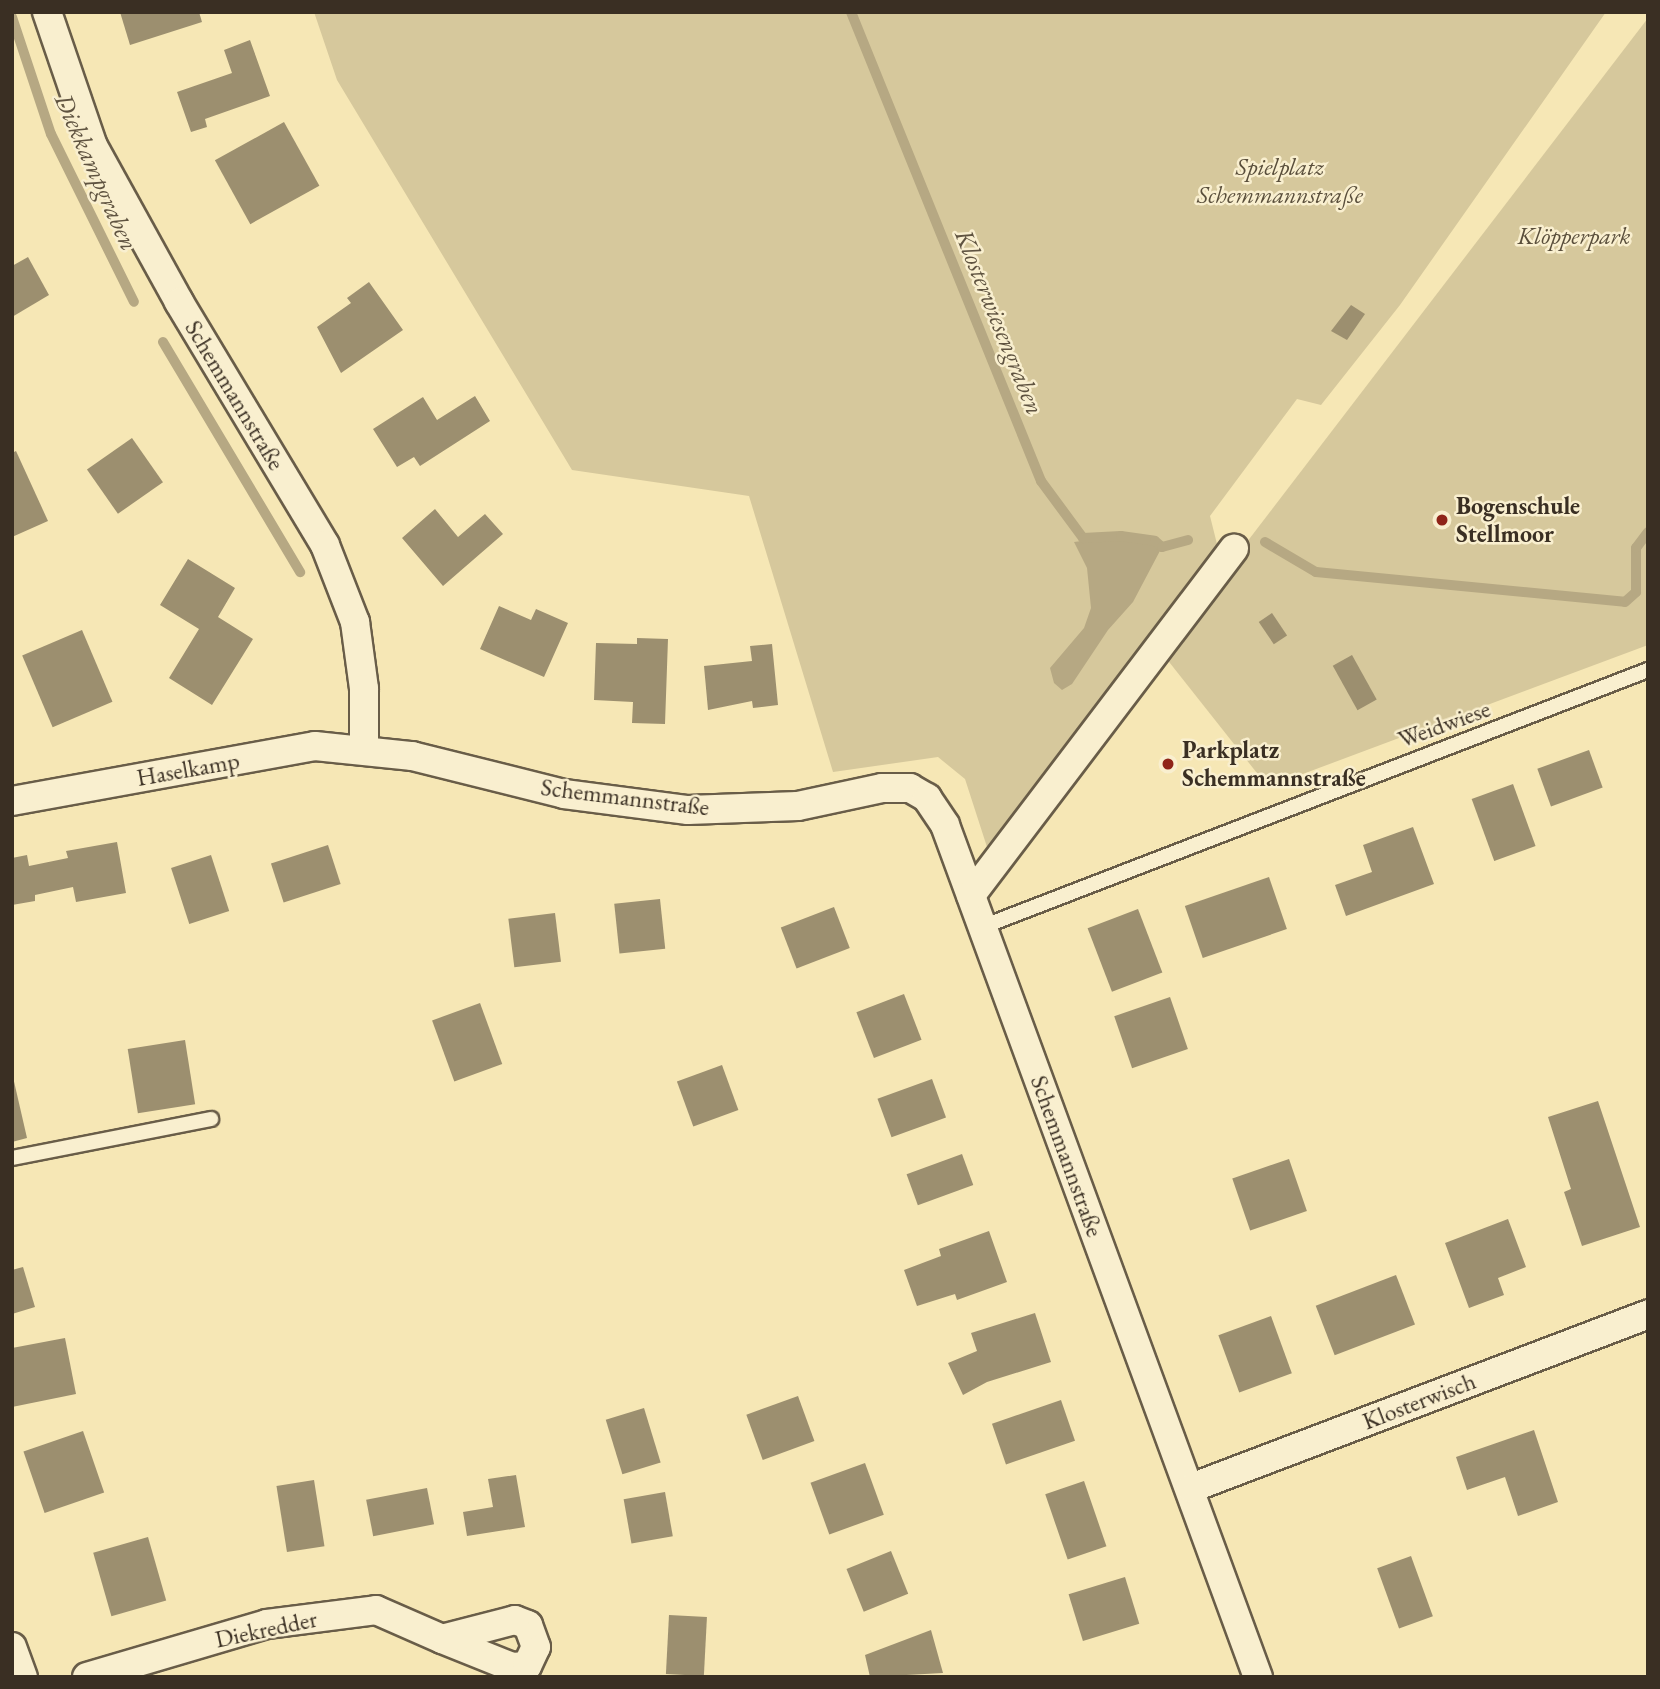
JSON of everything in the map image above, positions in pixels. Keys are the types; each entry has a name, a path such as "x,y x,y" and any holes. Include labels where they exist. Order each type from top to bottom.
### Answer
{"street":[{"name":"Schemmannstraße","path":"47,12 93,146 179,302 325,545 355,622 364,689 364,749 564,794 688,810 798,806 882,788 910,788 927,798 945,825 1191,1488 1258,1677"},
{"path":"971,895 1234,548"},
{"name":"Haselkamp","path":"12,801 315,746 364,749"},
{"name":"Klosterwisch","path":"1191,1488 1648,1314"},
{"name":"Diekredder","path":"87,1677 267,1624 376,1610 442,1639"},
{"path":"12,1647 23,1677"}],"lane":[{"name":"Weidwiese","path":"982,927 1648,670"},
{"path":"12,1158 211,1119"}],"green space":[{"name":"Spielplatz Schemmannstraße","path":"314,12 1606,12 1400,305 1321,405 1297,399 1210,516 1217,544 987,847 965,779 938,757 833,772 749,496 572,470 337,80"},
{"name":"Bogenschule Stellmoor","path":"1648,18 1648,645 1268,787 1162,653"}],"shaded area":[{"path":"1121,536 1155,541 1162,547 1133,602 1108,630 1072,684 1062,690 1054,683 1050,668 1084,628 1091,608 1087,568 1074,542"}],"building":[{"path":"120,12 199,12 202,22 130,45"},
{"path":"250,40 270,96 205,119 207,127 191,132 177,92 232,73 224,50"},
{"path":"284,122 319,186 250,224 215,160"},
{"path":"28,257 49,295 12,317 12,266"},
{"path":"369,282 403,330 341,373 317,327 351,303 347,298"},
{"path":"1351,305 1365,314 1347,340 1331,331"},
{"path":"475,396 490,421 420,466 414,457 397,467 373,429 423,397 437,420"},
{"path":"132,438 163,482 118,514 87,470"},
{"path":"16,451 48,521 12,537 12,453"},
{"path":"435,509 458,537 485,514 503,534 443,586 402,538"},
{"path":"188,559 235,588 218,617 253,639 212,705 169,678 199,629 160,605"},
{"path":"499,606 531,620 536,609 568,623 544,677 480,649"},
{"path":"1272,613 1287,635 1274,644 1259,622"},
{"path":"82,630 112,702 53,727 22,655"},
{"path":"637,638 668,639 665,724 632,723 633,702 594,700 596,643 637,644"},
{"path":"772,644 778,705 753,708 752,701 708,710 704,666 752,661 750,646"},
{"path":"1352,655 1377,700 1357,710 1333,666"},
{"path":"1589,750 1603,788 1551,806 1537,769"},
{"path":"1513,784 1536,846 1494,861 1472,799"},
{"path":"1413,827 1434,884 1346,916 1335,885 1372,872 1363,845"},
{"path":"117,842 126,893 76,902 73,887 35,895 35,901 12,905 12,858 27,855 29,866 68,858 66,851"},
{"path":"328,845 341,884 284,903 271,864"},
{"path":"211,855 229,911 189,924 171,868"},
{"path":"1269,877 1287,929 1203,958 1185,906"},
{"path":"660,899 665,949 619,954 614,904"},
{"path":"834,907 850,948 797,969 781,927"},
{"path":"1138,909 1162,972 1112,992 1088,928"},
{"path":"555,913 561,962 514,967 508,919"},
{"path":"904,994 922,1040 874,1058 856,1012"},
{"path":"1170,997 1188,1049 1132,1068 1114,1016"},
{"path":"480,1003 502,1064 454,1082 432,1020"},
{"path":"185,1040 195,1104 138,1113 128,1049"},
{"path":"722,1065 738,1110 693,1127 677,1081"},
{"path":"12,1078 27,1138 12,1142"},
{"path":"932,1079 946,1118 892,1137 877,1099"},
{"path":"1598,1101 1640,1227 1582,1246 1564,1192 1571,1189 1548,1117"},
{"path":"962,1154 973,1185 918,1205 907,1174"},
{"path":"1289,1159 1307,1211 1250,1231 1232,1179"},
{"path":"1508,1219 1526,1267 1498,1278 1504,1295 1469,1308 1445,1243"},
{"path":"989,1231 1007,1282 957,1300 955,1294 917,1306 904,1270 941,1256 939,1249"},
{"path":"23,1267 35,1307 12,1314 12,1270"},
{"path":"1396,1275 1415,1324 1335,1355 1316,1306"},
{"path":"1035,1313 1051,1362 987,1382 963,1395 948,1363 977,1351 971,1333"},
{"path":"1271,1316 1292,1373 1239,1392 1218,1335"},
{"path":"65,1338 76,1394 12,1407 12,1348"},
{"path":"798,1396 814,1441 763,1460 746,1415"},
{"path":"1061,1400 1075,1441 1006,1464 992,1424"},
{"path":"644,1408 661,1463 622,1474 606,1420"},
{"path":"1534,1430 1558,1502 1518,1516 1505,1477 1467,1490 1456,1457"},
{"path":"83,1431 104,1492 45,1513 23,1452"},
{"path":"865,1463 884,1515 829,1535 810,1483"},
{"path":"516,1475 525,1527 467,1536 463,1512 493,1507 488,1479"},
{"path":"314,1480 324,1546 287,1552 276,1486"},
{"path":"1084,1481 1106,1546 1068,1560 1045,1494"},
{"path":"427,1488 434,1524 373,1536 366,1500"},
{"path":"665,1492 673,1536 631,1544 624,1499"},
{"path":"148,1537 166,1600 111,1616 93,1553"},
{"path":"891,1551 908,1594 864,1612 846,1569"},
{"path":"1411,1556 1433,1616 1399,1628 1377,1568"},
{"path":"1125,1577 1139,1624 1083,1641 1069,1594"},
{"path":"669,1615 707,1617 704,1676 666,1674"},
{"path":"931,1630 943,1673 870,1677 865,1655"}],"waterway":[{"name":"Klosterwiesengraben","path":"851,12 1041,481 1083,538 1121,536 1155,541 1162,547 1188,540"},
{"name":"Diekkampgraben","path":"12,17 51,134 134,302"},
{"name":"Diekkampgraben","path":"163,342 300,572"},
{"name":"Klosterwiesengraben","path":"1265,542 1316,572 1625,602 1636,592 1636,548 1648,532"}],"place":[{"name":"Bogenschule Stellmoor","path":"1442,520"},
{"name":"Parkplatz Schemmannstraße","path":"1168,764"}],"park label":[{"name":"Klöpperpark","path":"1574,236"}]}
